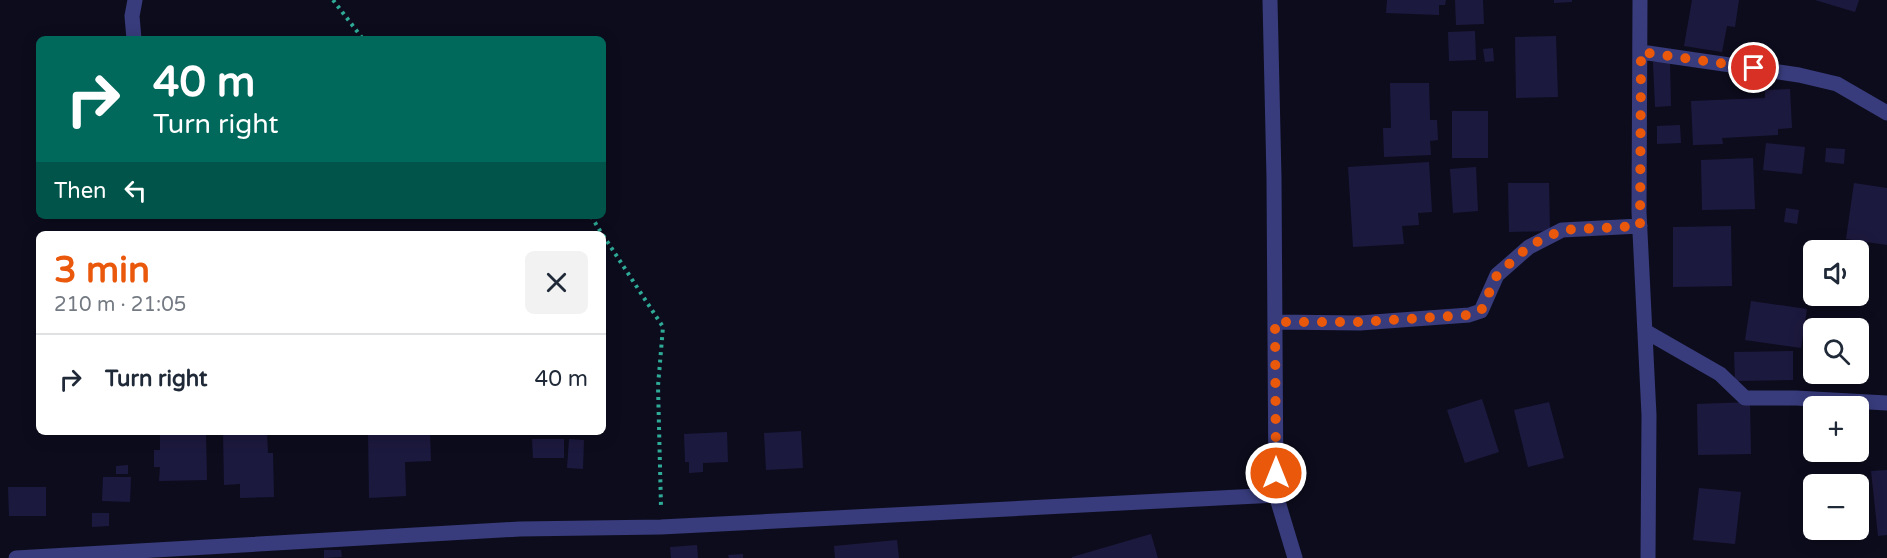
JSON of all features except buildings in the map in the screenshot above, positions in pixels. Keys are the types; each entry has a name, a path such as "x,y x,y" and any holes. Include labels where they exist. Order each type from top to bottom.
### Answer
{"street":[{"path":"134,36 132,16 135,0"},
{"path":"1270,0 1276,495 1295,558"},
{"path":"1640,0 1640,226 1649,415 1648,558"},
{"path":"1641,52 1799,75 1837,84 1887,113"},
{"path":"1275,322 1360,322 1469,315 1481,311 1497,275 1529,246 1562,230 1640,226"},
{"path":"1645,331 1720,374 1745,398 1887,403"},
{"path":"16,558 520,529 661,527 1276,495"}],"path":[{"path":"333,0 361,36"},
{"path":"606,239 663,327 658,386 661,527"}],"route":[{"path":"1276,473 1275,322 1360,322 1469,315 1481,311 1497,275 1529,246 1562,230 1640,226 1641,52 1754,68"}]}
